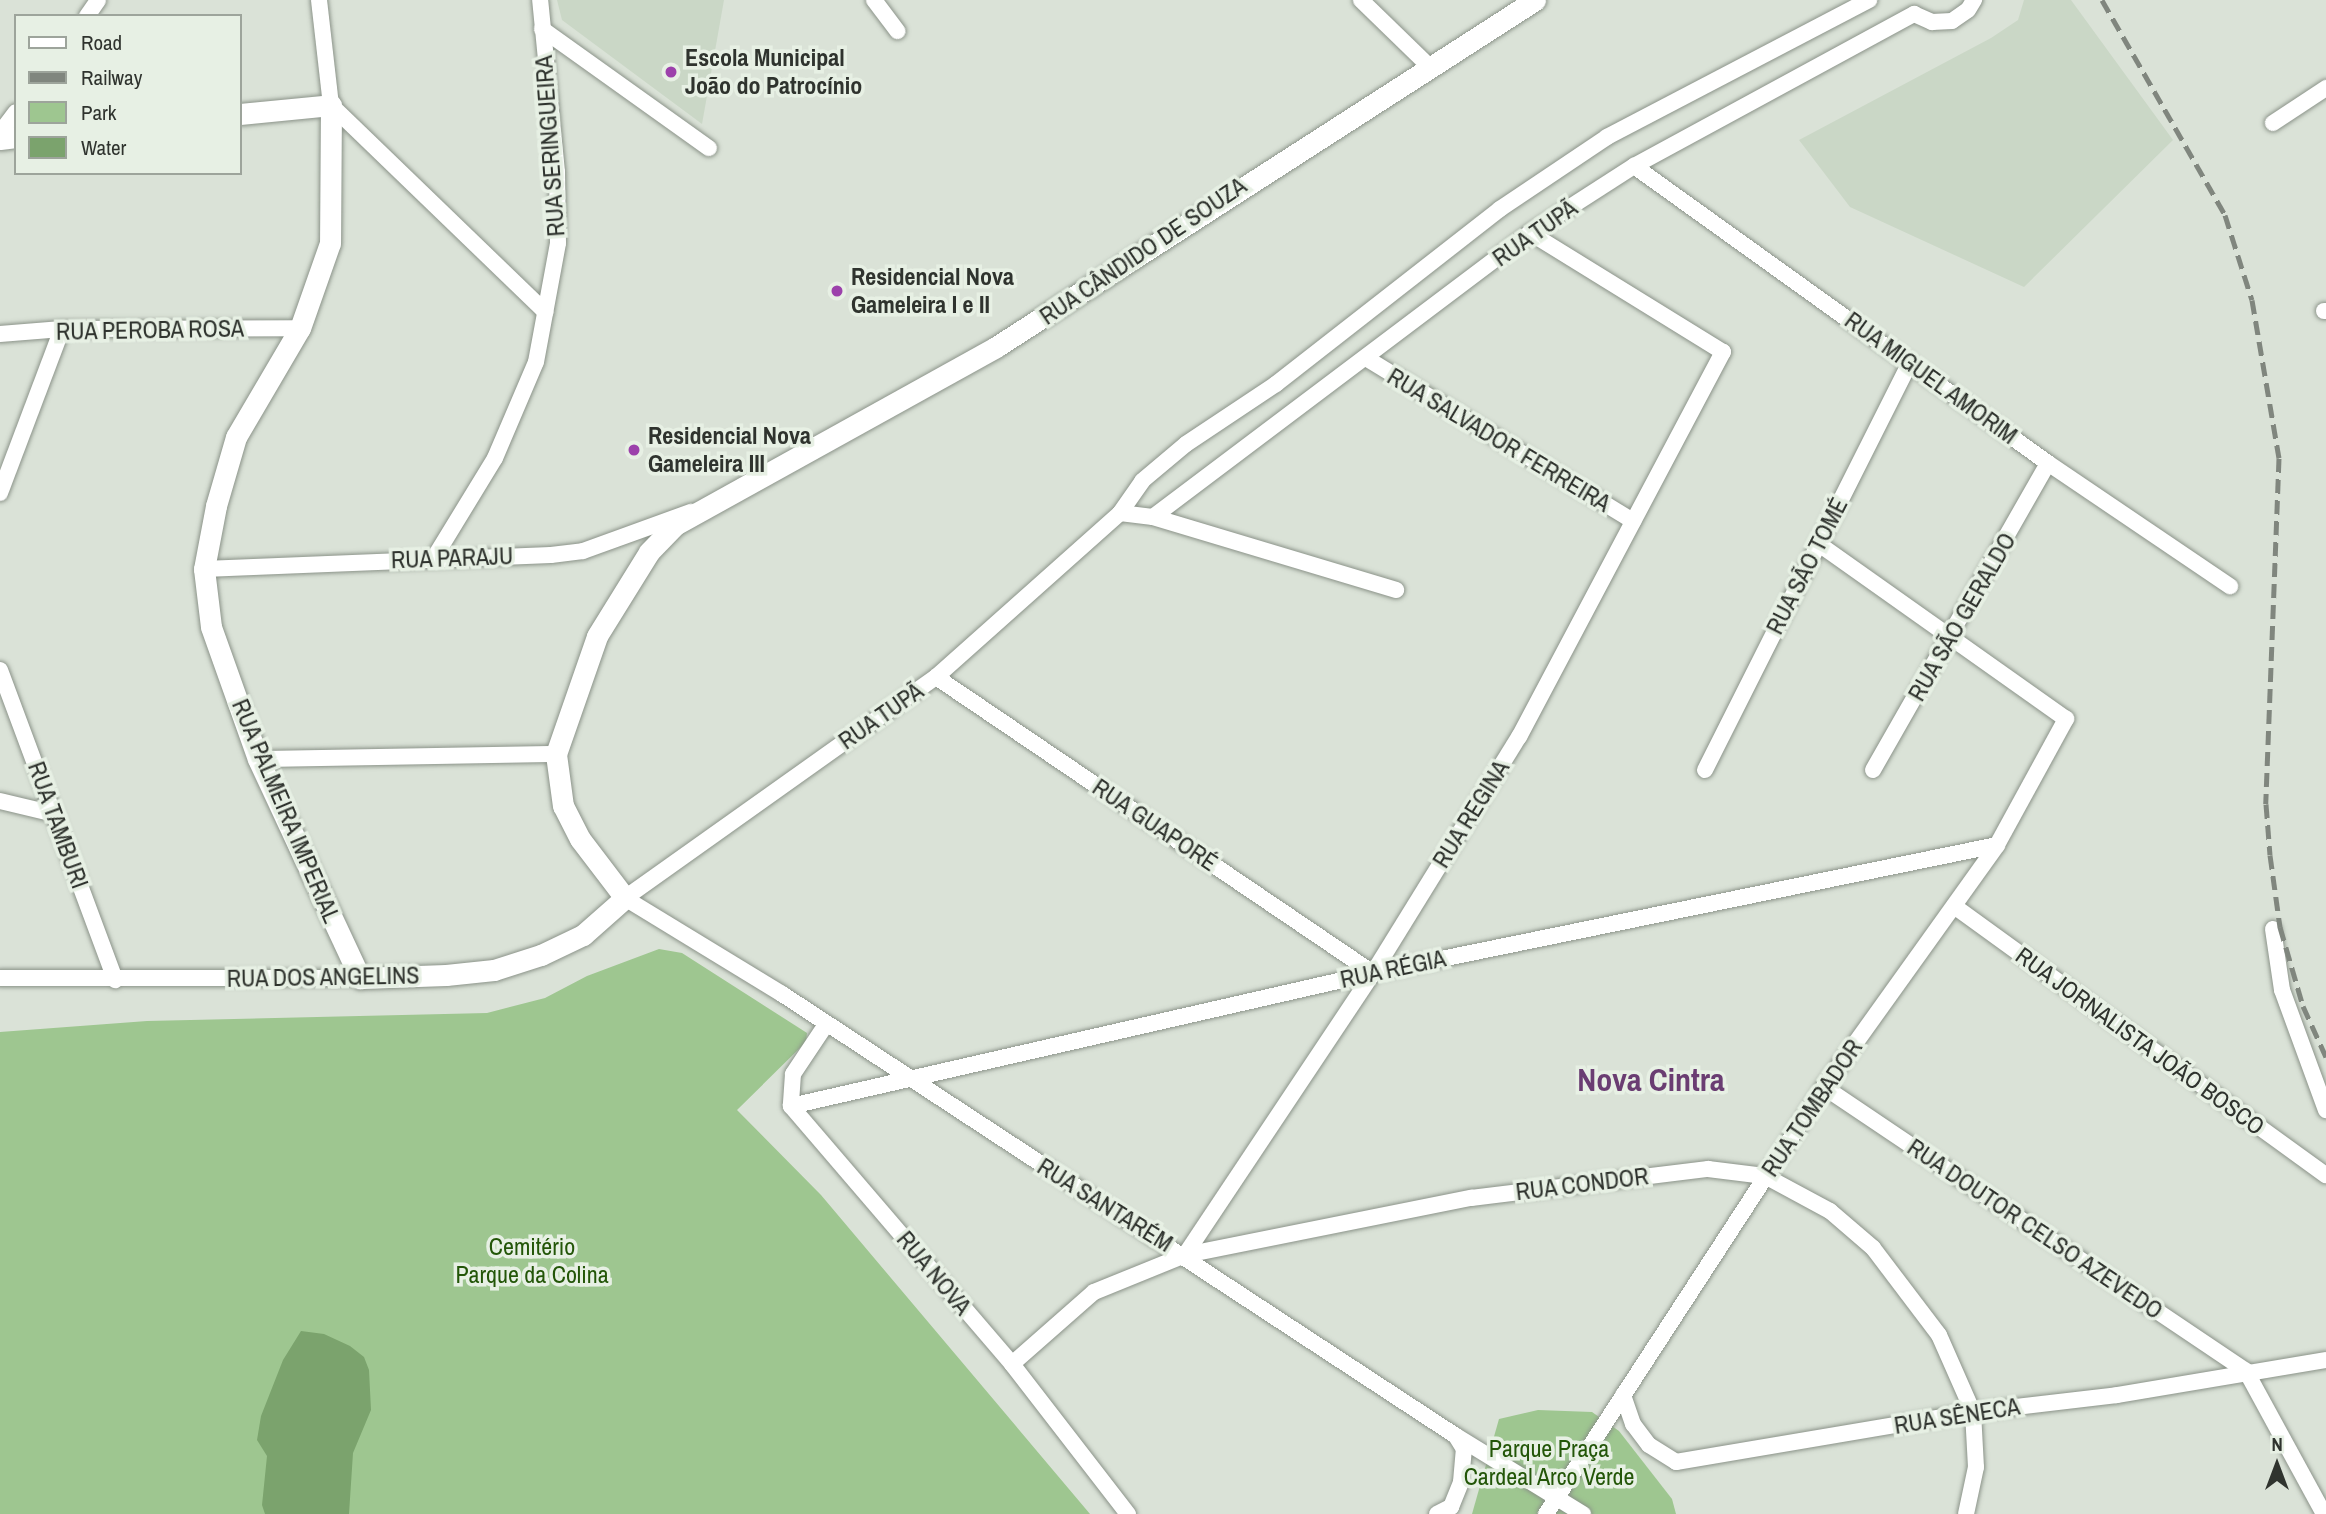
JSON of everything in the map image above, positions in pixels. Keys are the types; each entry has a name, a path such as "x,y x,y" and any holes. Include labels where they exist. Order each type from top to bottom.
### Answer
{"street":[{"name":"RUA PALMEIRA IMPERIAL","path":"319,0 331,105 330,243 300,328 236,437 204,569 211,627 258,759 360,978"},
{"name":"RUA SERINGUEIRA","path":"434,558 519,411 537,362 558,243 557,172 540,0"},
{"path":"874,0 897,31"},
{"path":"1361,0 1430,67"},
{"name":"RUA CÂNDIDO DE SOUZA","path":"625,898 580,839 563,806 556,754 597,636 618,597 649,552 693,512 996,346 1535,0"},
{"name":"RUA TUPÃ","path":"625,898 936,677 1120,513 1142,481 1186,444 1276,384 1511,202 1607,137 1869,0"},
{"name":"RUA TUPÃ","path":"1153,517 1530,233 1634,166 1913,14 1931,22 1952,21 1968,10 1974,0"},
{"path":"542,29 709,148"},
{"path":"2273,123 2326,88"},
{"path":"242,114 331,105 545,312"},
{"path":"0,133 14,115"},
{"name":"RUA MIGUEL AMORIM","path":"1634,166 2049,463 2230,586"},
{"name":"RUA REGINA","path":"1185,1255 1373,973 1519,737 1723,352 1530,233"},
{"name":"RUA PEROBA ROSA","path":"0,334 62,329 300,328"},
{"path":"0,494 62,329"},
{"name":"RUA SALVADOR FERREIRA","path":"1366,358 1633,521"},
{"name":"RUA SÃO TOMÉ","path":"1705,770 1910,363"},
{"name":"RUA SÃO GERALDO","path":"1873,770 1952,638 2049,463"},
{"name":"RUA PARAJU","path":"204,569 583,551 666,517 693,512"},
{"path":"1120,513 1153,517 1396,590"},
{"path":"1819,544 1952,638"},
{"name":"RUA TOMBADOR","path":"1546,1514 1824,1087 1997,845 2066,719 1952,638"},
{"name":"RUA TAMBURI","path":"0,670 115,980"},
{"name":"RUA GUAPORÉ","path":"936,677 1373,973"},
{"path":"258,759 556,754"},
{"path":"0,801 54,814"},
{"name":"RUA RÉGIA","path":"791,1106 904,1077 1373,973 1997,845"},
{"name":"RUA DOS ANGELINS","path":"0,978 360,978 494,970 583,935 625,898"},
{"name":"RUA SANTARÉM","path":"625,898 1185,1255 1456,1436 1583,1514"},
{"name":"RUA JORNALISTA JOÃO BOSCO","path":"1954,906 2326,1175"},
{"path":"2273,929 2282,990 2326,1110"},
{"path":"791,1106 793,1074 825,1026"},
{"name":"RUA DOUTOR CELSO AZEVEDO","path":"1824,1087 2246,1371"},
{"name":"RUA NOVA","path":"791,1106 1013,1364 1128,1514"},
{"name":"RUA CONDOR","path":"1013,1364 1094,1292 1185,1255 1471,1198 1708,1169 1765,1176 1830,1211 1873,1248 1939,1335 1973,1412 1976,1467 1966,1514"},
{"name":"RUA SÊNECA","path":"1623,1395 1633,1424 1649,1445 1676,1462 1973,1412 2117,1395 2246,1371 2326,1360"},
{"path":"2246,1371 2324,1514"},
{"path":"1437,1514 1451,1507 1461,1482 1464,1449 1456,1436"}],"shaded area":[{"name":"Escola Municipal João do Patrocínio","path":"557,0 724,0 702,124 562,20"},
{"path":"2024,0 2071,0 2173,140 2024,287 1850,207 1799,140 1991,38 2018,20"}],"green space":[{"name":"Cemitério Parque da Colina","path":"659,949 682,953 807,1033 806,1042 737,1110 821,1195 1090,1514 0,1514 0,1032 147,1021 487,1013 545,998 587,976"},
{"name":"Parque Praça Cardeal Arco Verde","path":"1538,1410 1592,1412 1619,1431 1672,1499 1676,1514 1472,1514 1499,1419"}],"water":[{"path":"301,1331 324,1334 350,1346 364,1357 369,1370 371,1410 353,1453 349,1514 265,1514 262,1505 267,1456 257,1440 261,1416 283,1360"}],"railway":[{"path":"2102,0 2225,215 2252,300 2279,458 2266,804 2270,855 2280,927 2303,1006 2326,1057"}],"place":[{"name":"Escola Municipal João do Patrocínio","path":"671,72"},
{"name":"Residencial Nova Gameleira I e II","path":"837,291"},
{"name":"Residencial Nova Gameleira III","path":"634,450"}],"district":[{"name":"Nova Cintra","path":"1651,1080"}]}
